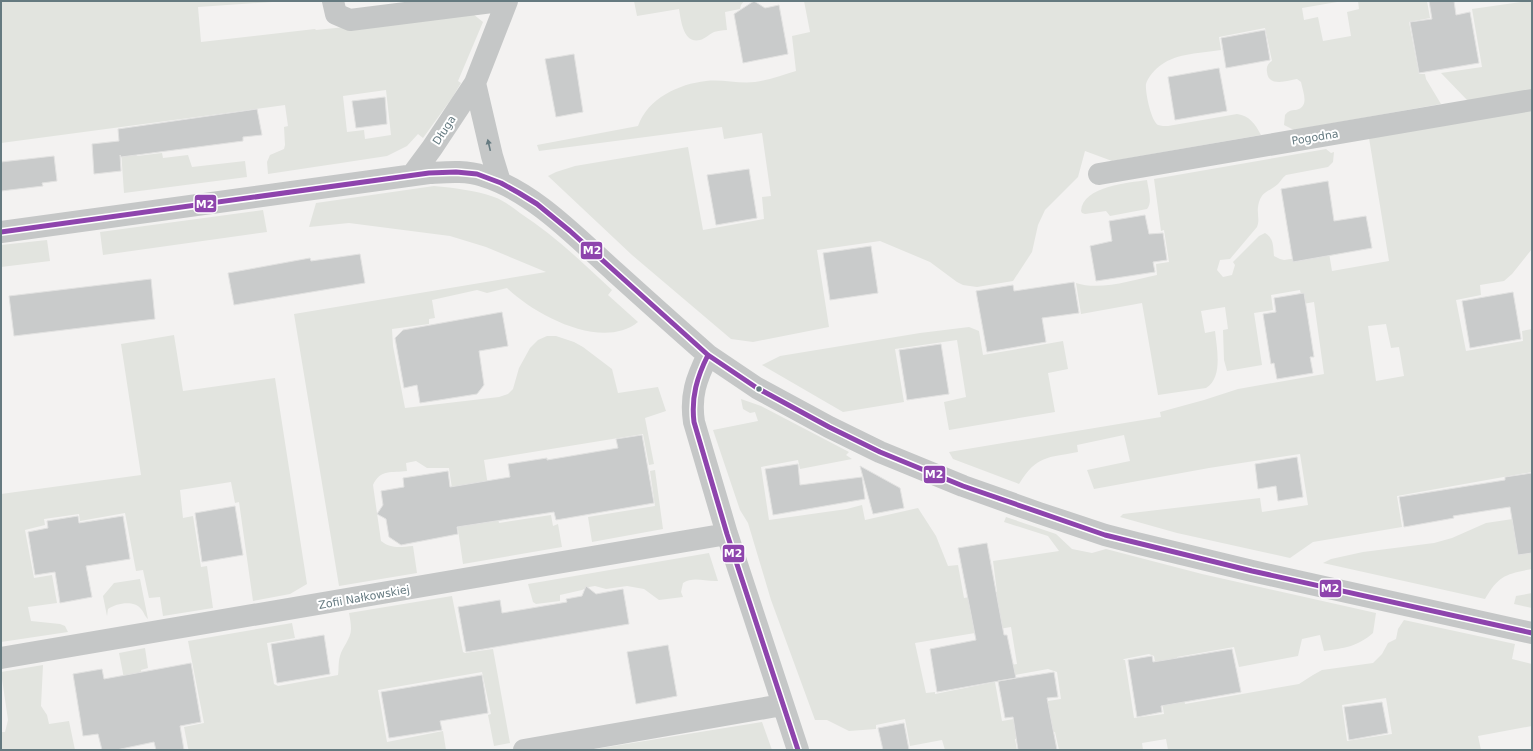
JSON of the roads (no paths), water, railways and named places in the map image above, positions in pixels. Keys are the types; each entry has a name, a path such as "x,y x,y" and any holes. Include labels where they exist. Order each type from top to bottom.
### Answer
{"street":[{"path":"333,1 336,14 350,20 500,1"},
{"name":"Długa","path":"412,175 476,83 508,1"},
{"path":"476,83 492,156 500,182"},
{"name":"Pogodna","path":"1098,174 1532,100"},
{"path":"1,232 412,175 442,172 464,172 482,175 515,190 562,225 708,355 757,388 829,427 880,452 950,481 1105,535 1252,571 1532,633"},
{"path":"708,355 698,375 693,393 692,407 694,422 727,534 798,750"},
{"name":"Zofii Nałkowskiej","path":"1,658 727,534"},
{"path":"524,750 782,705"}]}
